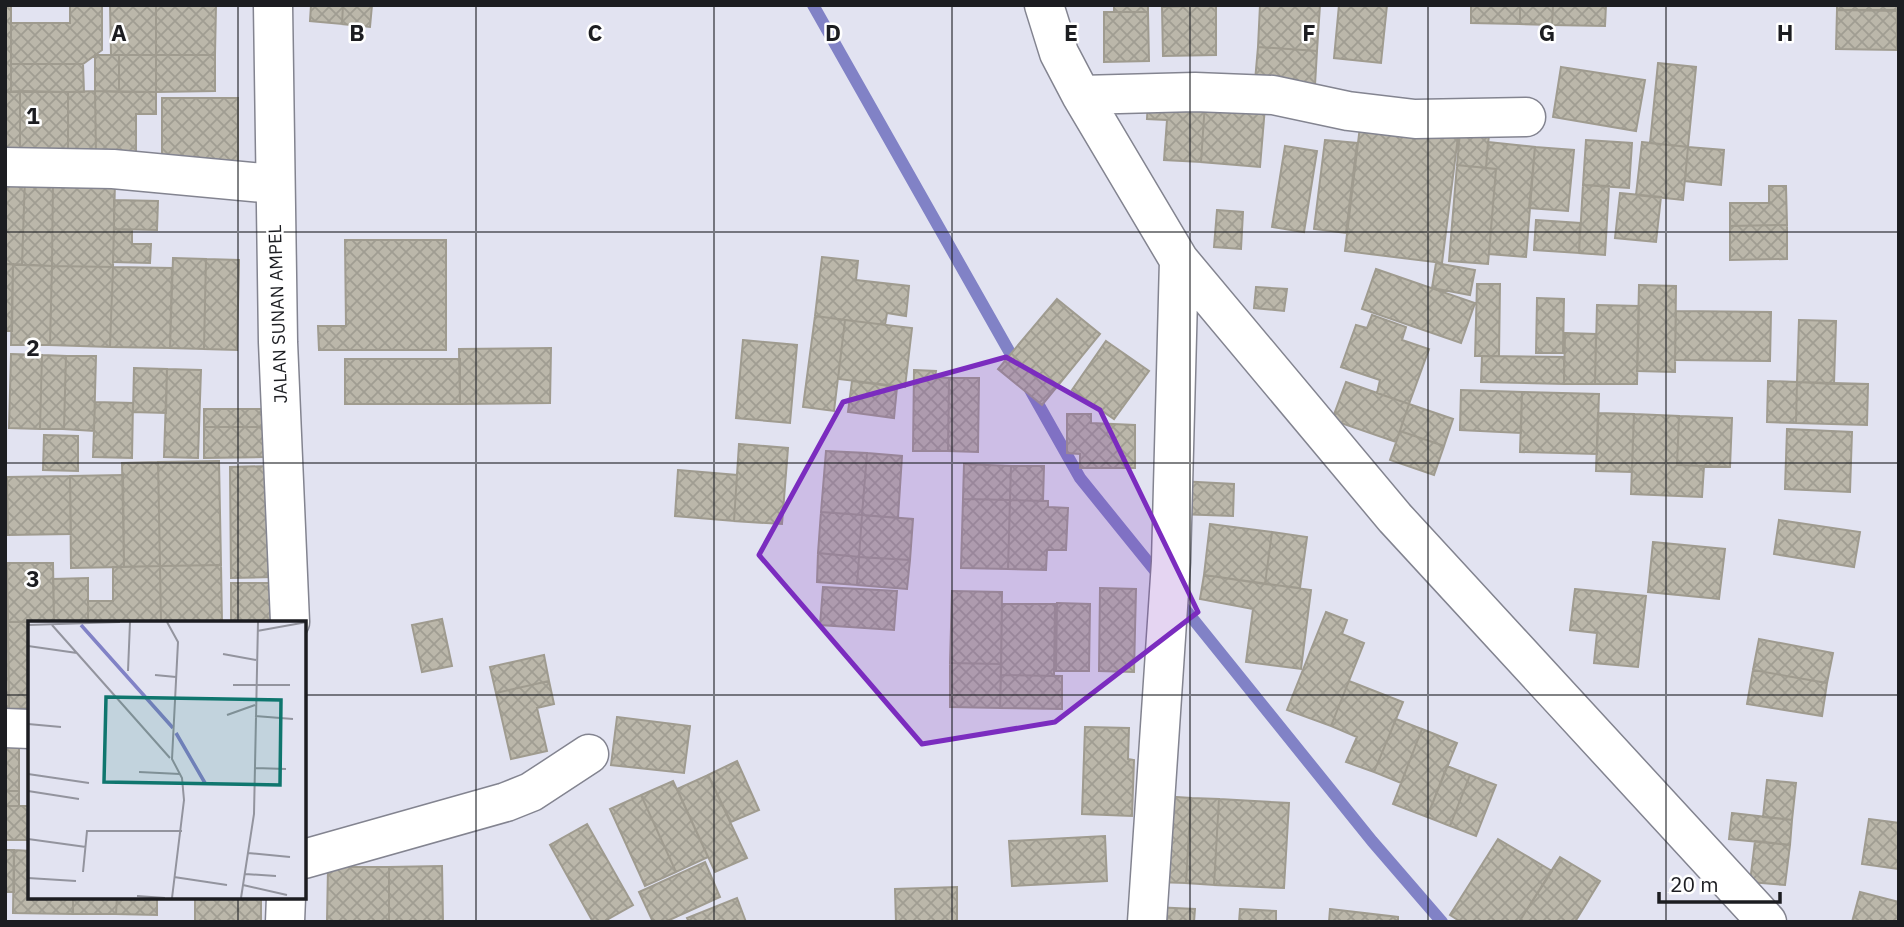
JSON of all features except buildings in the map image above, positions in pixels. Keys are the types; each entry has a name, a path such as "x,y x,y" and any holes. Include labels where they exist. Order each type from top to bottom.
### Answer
{"street":[{"name":"JALAN SUNAN AMPEL","path":"273,5 274,184 290,621"},
{"path":"1044,5 1059,53 1081,95 1179,260 1395,519 1767,922"},
{"path":"1081,95 1195,92 1273,95 1348,111 1415,119 1526,117"},
{"path":"5,167 113,169 274,184"},
{"path":"1147,922 1171,562 1179,260"},
{"path":"5,728 28,729"},
{"path":"306,858 518,797 589,754"},
{"path":"285,922 286,899"}],"highlighted area":[{"path":"1006,357 1100,410 1198,612 1055,722 922,744 759,555 843,402"}],"waterway":[{"path":"813,5 1018,367"},
{"path":"1028,386 1080,478 1161,578"},
{"path":"1176,598 1372,841 1442,922"}]}
